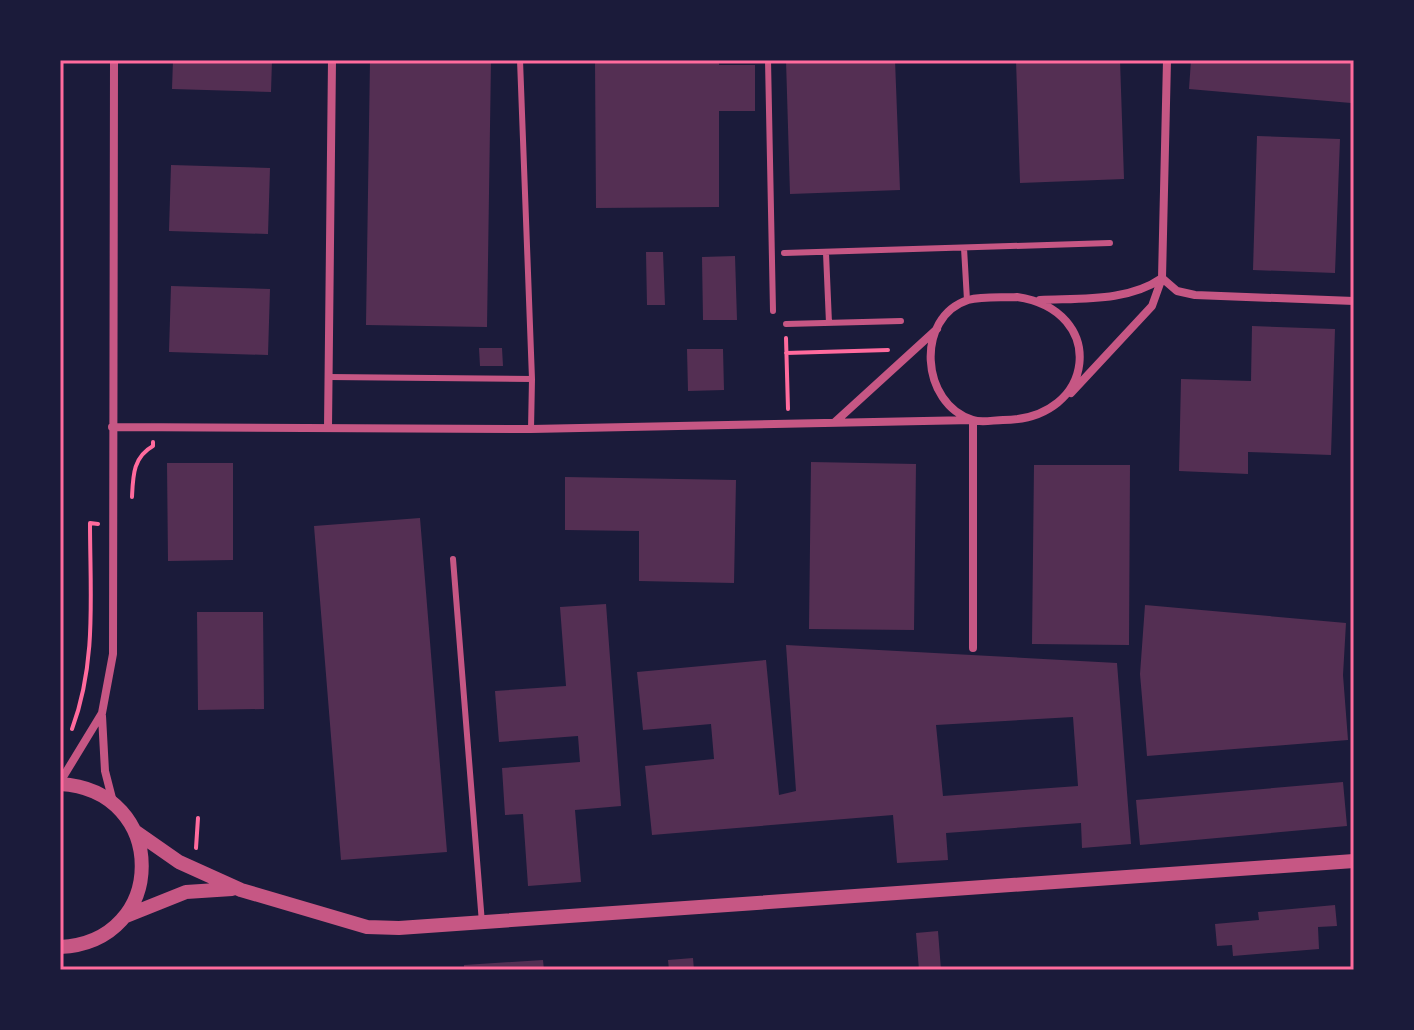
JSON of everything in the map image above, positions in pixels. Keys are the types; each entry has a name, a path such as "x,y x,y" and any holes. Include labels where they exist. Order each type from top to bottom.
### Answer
{"street":[{"path":"113,802 105,771 102,713 113,654 114,60"},
{"path":"328,428 332,60"},
{"path":"112,427 531,429 1026,420 1047,413 1065,399 1152,306 1162,278 1167,60"},
{"path":"834,423 967,300 1118,295 1146,290 1162,278"},
{"path":"1162,278 1177,291 1195,295 1354,301"},
{"path":"1039,300 1066,320 1079,349 1078,368 1065,399"},
{"path":"938,328 929,362 933,379 948,402 973,420"},
{"path":"973,420 973,648"},
{"path":"102,713 60,783 89,788 113,802 136,832 179,862 241,890 367,927 482,923 1354,861"},
{"path":"126,916 142,881 142,852 136,832"},
{"path":"60,947 98,939 126,916 186,892 241,890"}],"lane":[{"path":"520,60 532,379 531,429"},
{"path":"768,60 773,311"},
{"path":"784,253 1110,243"},
{"path":"964,248 967,300"},
{"path":"826,253 829,323"},
{"path":"786,324 901,321"},
{"path":"329,377 532,379"},
{"path":"453,559 482,923"}],"path":[{"path":"786,353 911,349"},
{"path":"195,855 198,818"}],"building":[{"path":"173,60 272,60 271,92 172,89"},
{"path":"370,60 491,60 487,327 366,325"},
{"path":"595,60 719,60 719,65 755,65 755,111 719,111 719,207 596,208"},
{"path":"786,60 895,60 900,190 790,194"},
{"path":"1016,60 1120,60 1124,179 1020,183"},
{"path":"1191,60 1354,60 1351,103 1189,89"},
{"path":"1257,136 1340,139 1335,273 1253,270"},
{"path":"171,165 270,168 268,234 169,231"},
{"path":"646,252 663,252 665,305 647,305"},
{"path":"735,256 737,320 703,320 702,257"},
{"path":"171,286 270,289 268,355 169,352"},
{"path":"1252,326 1335,329 1331,455 1248,452 1248,474 1179,471 1181,379 1251,381"},
{"path":"479,348 502,348 503,366 480,366"},
{"path":"687,349 723,349 724,390 688,391"},
{"path":"811,462 916,464 914,630 809,629"},
{"path":"167,463 233,463 233,560 168,561"},
{"path":"1034,465 1130,465 1129,645 1032,644"},
{"path":"565,477 736,480 734,583 639,581 639,531 565,530"},
{"path":"420,518 447,852 341,860 314,526"},
{"path":"606,604 621,806 575,810 581,882 528,886 523,814 505,815 502,768 580,762 578,736 499,742 495,691 566,686 560,607"},
{"path":"1145,605 1346,623 1343,675 1348,740 1147,756 1140,674"},
{"path":"197,612 263,612 264,709 198,710"},
{"path":"786,645 1117,663 1131,844 1082,848 1081,823 946,833 948,860 897,863 893,815 652,835 645,766 714,759 711,724 643,730 637,672 766,660 779,795 796,791","holes":["1073,717 1078,786 943,796 936,725"]},
{"path":"1343,782 1347,826 1140,845 1136,800"},
{"path":"1335,905 1337,926 1318,927 1319,949 1233,956 1232,945 1217,946 1215,924 1259,920 1258,912"},
{"path":"938,931 941,970 919,970 916,933"},
{"path":"693,958 694,970 669,970 668,960"},
{"path":"543,960 544,970 464,970 464,965"}]}
